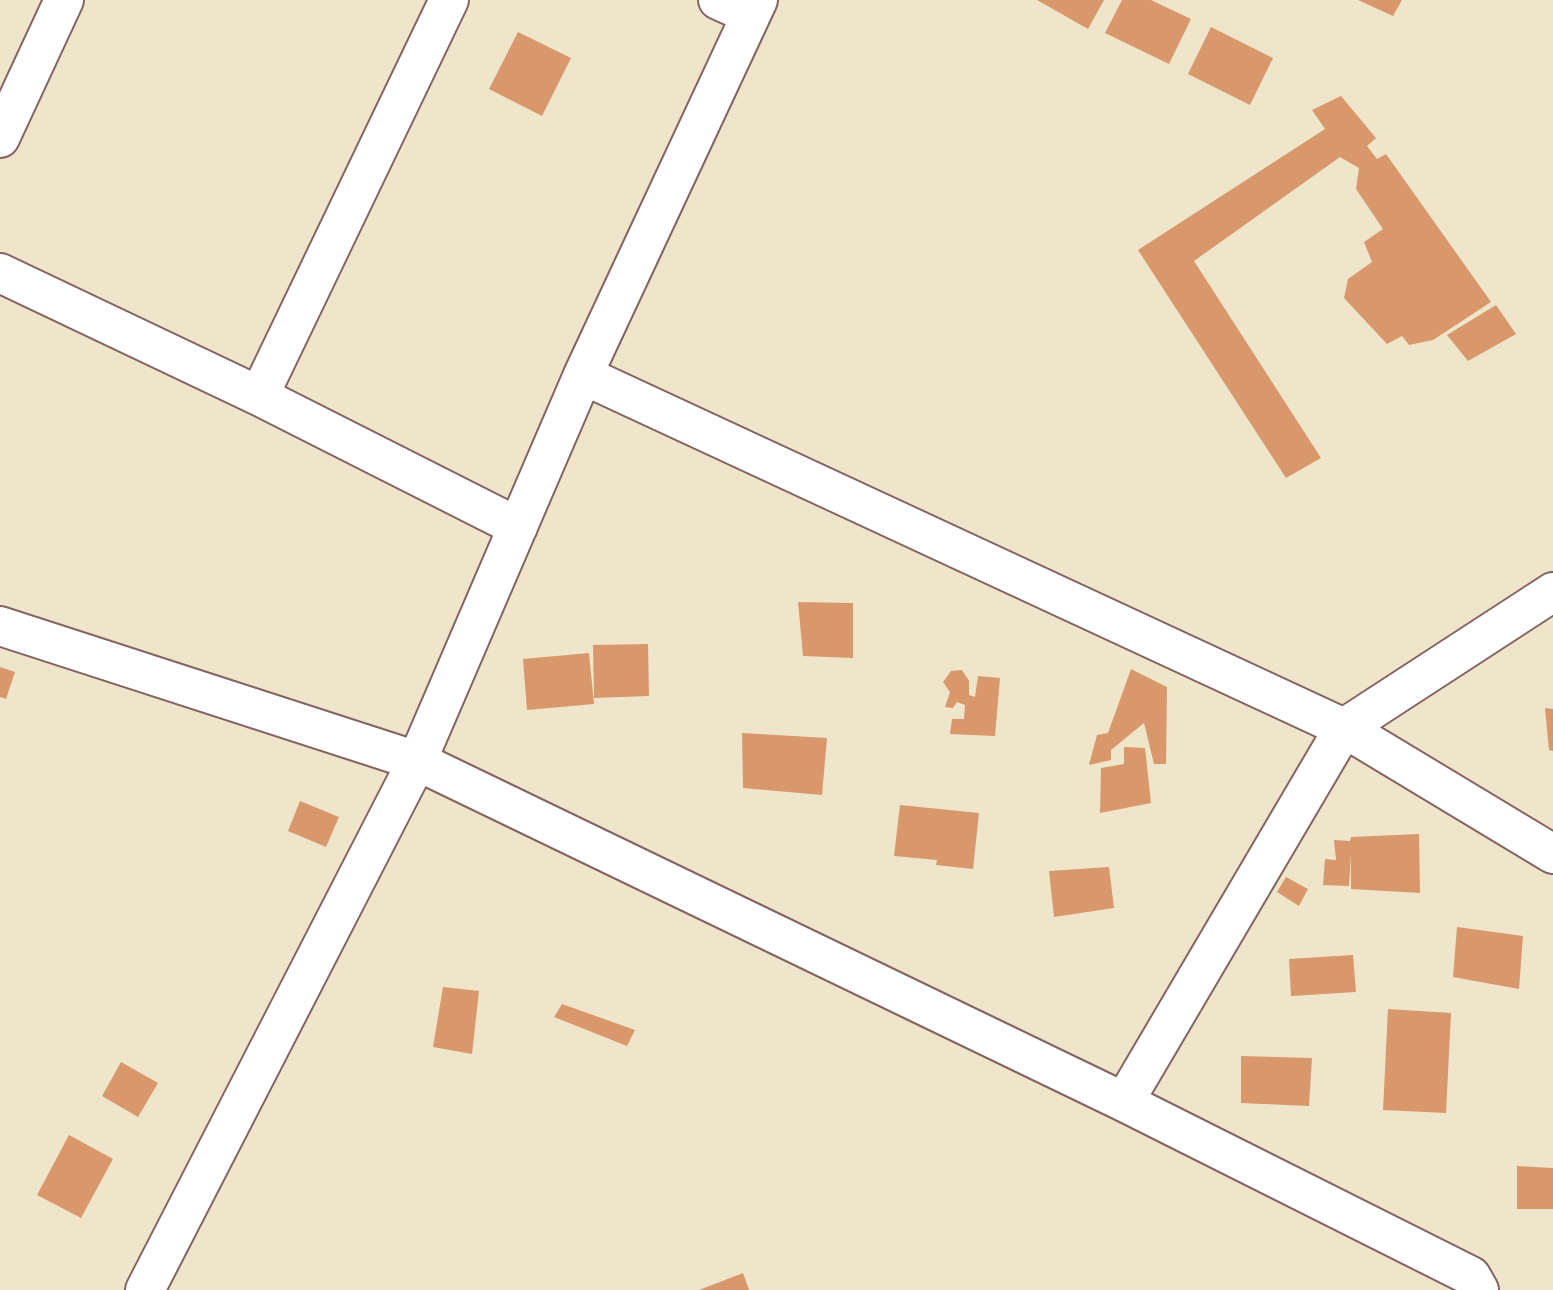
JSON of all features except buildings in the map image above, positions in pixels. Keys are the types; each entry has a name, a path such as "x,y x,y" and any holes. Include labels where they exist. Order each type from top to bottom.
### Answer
{"street":[{"path":"0,138 64,0"},
{"path":"258,396 449,0"},
{"path":"145,1290 417,761 742,5"},
{"path":"0,273 258,396 517,527"},
{"path":"583,375 1344,728 1553,854"},
{"path":"1124,1102 1344,728 1553,592"},
{"path":"0,626 417,761 1124,1102 1471,1276 1479,1290"}]}
